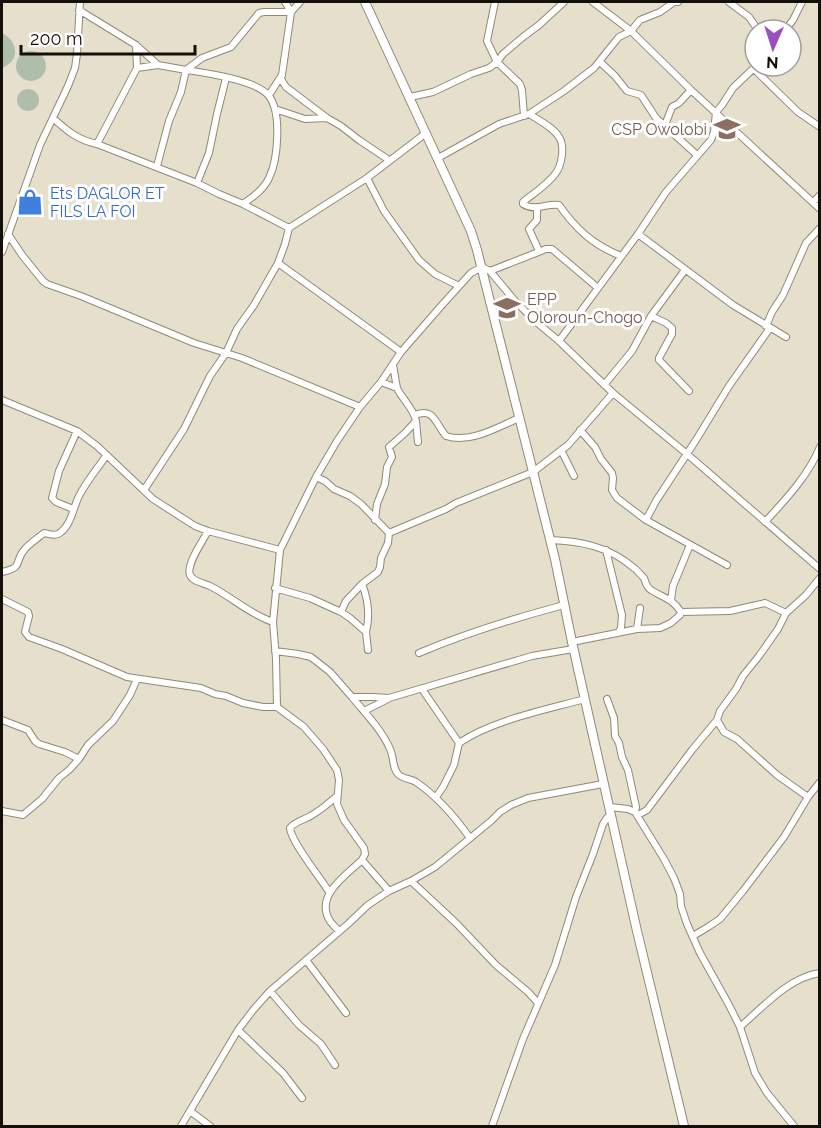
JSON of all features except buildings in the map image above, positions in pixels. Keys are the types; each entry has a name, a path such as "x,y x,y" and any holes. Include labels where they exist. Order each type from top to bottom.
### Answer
{"street":[{"path":"2,252 40,145 75,68 80,2"},
{"path":"285,2 291,12"},
{"path":"269,95 281,79 291,12 300,2"},
{"path":"365,2 438,158 486,269 519,418 550,540 651,994 684,1126"},
{"path":"495,2 487,41 497,62 520,84 527,115 552,130 562,144 562,154 555,174 523,202 524,205 533,208 559,205 583,234 604,249 621,256"},
{"path":"410,97 433,92 489,68 564,2"},
{"path":"593,2 631,31 819,209"},
{"path":"438,158 499,124 527,115 564,91 600,62 619,37 631,31 640,20 678,2"},
{"path":"729,2 750,18"},
{"path":"795,18 802,2"},
{"path":"79,10 136,45 158,65"},
{"path":"157,166 169,121 182,92 186,70 202,58 231,47 260,13 291,12"},
{"path":"97,144 137,68 136,45"},
{"path":"600,62 627,91 641,95 656,118 697,155"},
{"path":"137,68 158,65 240,80 269,95 275,109 278,135 273,168 269,178 256,195 243,204"},
{"path":"197,183 209,153 226,78"},
{"path":"559,341 666,192 711,140 716,112 733,88 743,78"},
{"path":"766,78 798,112 819,127"},
{"path":"281,79 286,87 389,160"},
{"path":"665,125 672,107 691,90"},
{"path":"275,109 305,119 327,117"},
{"path":"53,118 74,136 86,142 157,166 197,183 288,228"},
{"path":"144,490 184,429 210,376 226,353 237,329 278,263 288,228 367,178 426,133"},
{"path":"367,178 384,211 419,260 435,274 459,286"},
{"path":"813,202 819,195"},
{"path":"537,207 537,220 529,229 539,252"},
{"path":"646,520 768,327 772,312 783,295 806,243 819,228"},
{"path":"8,234 34,271 47,284 194,343 242,358 360,407"},
{"path":"638,234 733,305 786,337"},
{"path":"277,707 273,622 279,550 337,441 401,352 471,273 552,249 598,288"},
{"path":"278,263 401,352"},
{"path":"486,269 515,302 604,385 819,569"},
{"path":"604,385 632,351 651,316 685,270"},
{"path":"651,316 672,328 672,334 659,358 689,391"},
{"path":"393,365 397,388 416,418 418,442"},
{"path":"381,382 397,388"},
{"path":"389,533 533,472 568,445 613,393"},
{"path":"2,400 77,431 97,446 153,499 195,526 279,550"},
{"path":"375,520 377,504 392,457 389,447 405,434 423,411 429,413 446,436 456,438 484,434 519,418"},
{"path":"580,430 595,447 613,476 612,486 617,498 646,520 727,565"},
{"path":"73,509 56,502 52,496 69,445 77,431"},
{"path":"765,522 803,477 819,447"},
{"path":"561,450 574,476"},
{"path":"2,572 15,568 21,554 44,533 58,534 70,519 79,495 106,456"},
{"path":"316,477 361,504 389,533"},
{"path":"208,531 189,568 192,578 213,588 256,616 273,622"},
{"path":"341,612 346,601 362,584 378,572 389,533"},
{"path":"550,540 575,541 606,550 634,568 649,589 671,600 681,612"},
{"path":"671,600 673,586 690,545"},
{"path":"606,550 622,615 621,628 618,633"},
{"path":"610,811 628,809 636,813 647,810 717,720 720,711 736,690 743,676 778,629 786,612 805,596 819,578"},
{"path":"362,584 367,601 368,650"},
{"path":"275,588 310,598 341,612 366,632"},
{"path":"2,599 28,612 25,632 29,637 118,674 201,688 243,704 277,707 304,727 337,770 339,780 337,804 344,820 364,848 365,854 362,860 329,892 325,903 330,920 339,931"},
{"path":"681,612 730,611 765,603 786,612"},
{"path":"419,653 491,625 564,605"},
{"path":"637,629 640,608"},
{"path":"364,711 389,698 532,656 618,633 660,628 666,626 681,612"},
{"path":"275,651 311,657 330,672 385,739 399,774 415,781 436,797 470,838"},
{"path":"2,811 23,814 42,799 58,778 79,759 88,745 114,721 137,679"},
{"path":"422,689 459,743"},
{"path":"352,697 389,698"},
{"path":"436,797 454,765 459,743 466,738 493,726 585,699"},
{"path":"607,699 614,718 615,736 628,770 636,813 674,878 687,924 740,1027 755,1073 767,1093 794,1126"},
{"path":"2,720 28,730 34,741 39,744 55,748 79,759"},
{"path":"717,720 724,732 737,739 777,775 808,796"},
{"path":"693,936 720,919 743,891 784,837 819,782"},
{"path":"181,1126 238,1030 254,1009 270,991 368,904 435,867 511,805 528,798 603,784"},
{"path":"329,892 299,848 290,828 292,824 304,820 337,796"},
{"path":"492,1126 523,1039 555,965 576,897 610,811"},
{"path":"362,860 389,891"},
{"path":"411,881 538,1003"},
{"path":"306,960 346,1013"},
{"path":"740,1027 786,987 801,978 819,973"},
{"path":"270,991 299,1025 321,1044 335,1065"},
{"path":"238,1030 283,1073 302,1098"},
{"path":"190,1111 210,1126"}],"green space":[{"path":"2,33 14,46 15,56 8,65 2,68"},
{"path":"31,51 42,55 46,66 42,77 31,81 20,77 16,66 20,55"},
{"path":"28,89 36,92 39,100 36,108 28,111 20,108 17,100 20,92"}],"place":[{"name":"CSP Owolobi","path":"727,129"},
{"name":"Ets DAGLOR ET FILS LA FOI","path":"30,202"},
{"name":"EPP Oloroun-Chogo","path":"507,308"}]}
